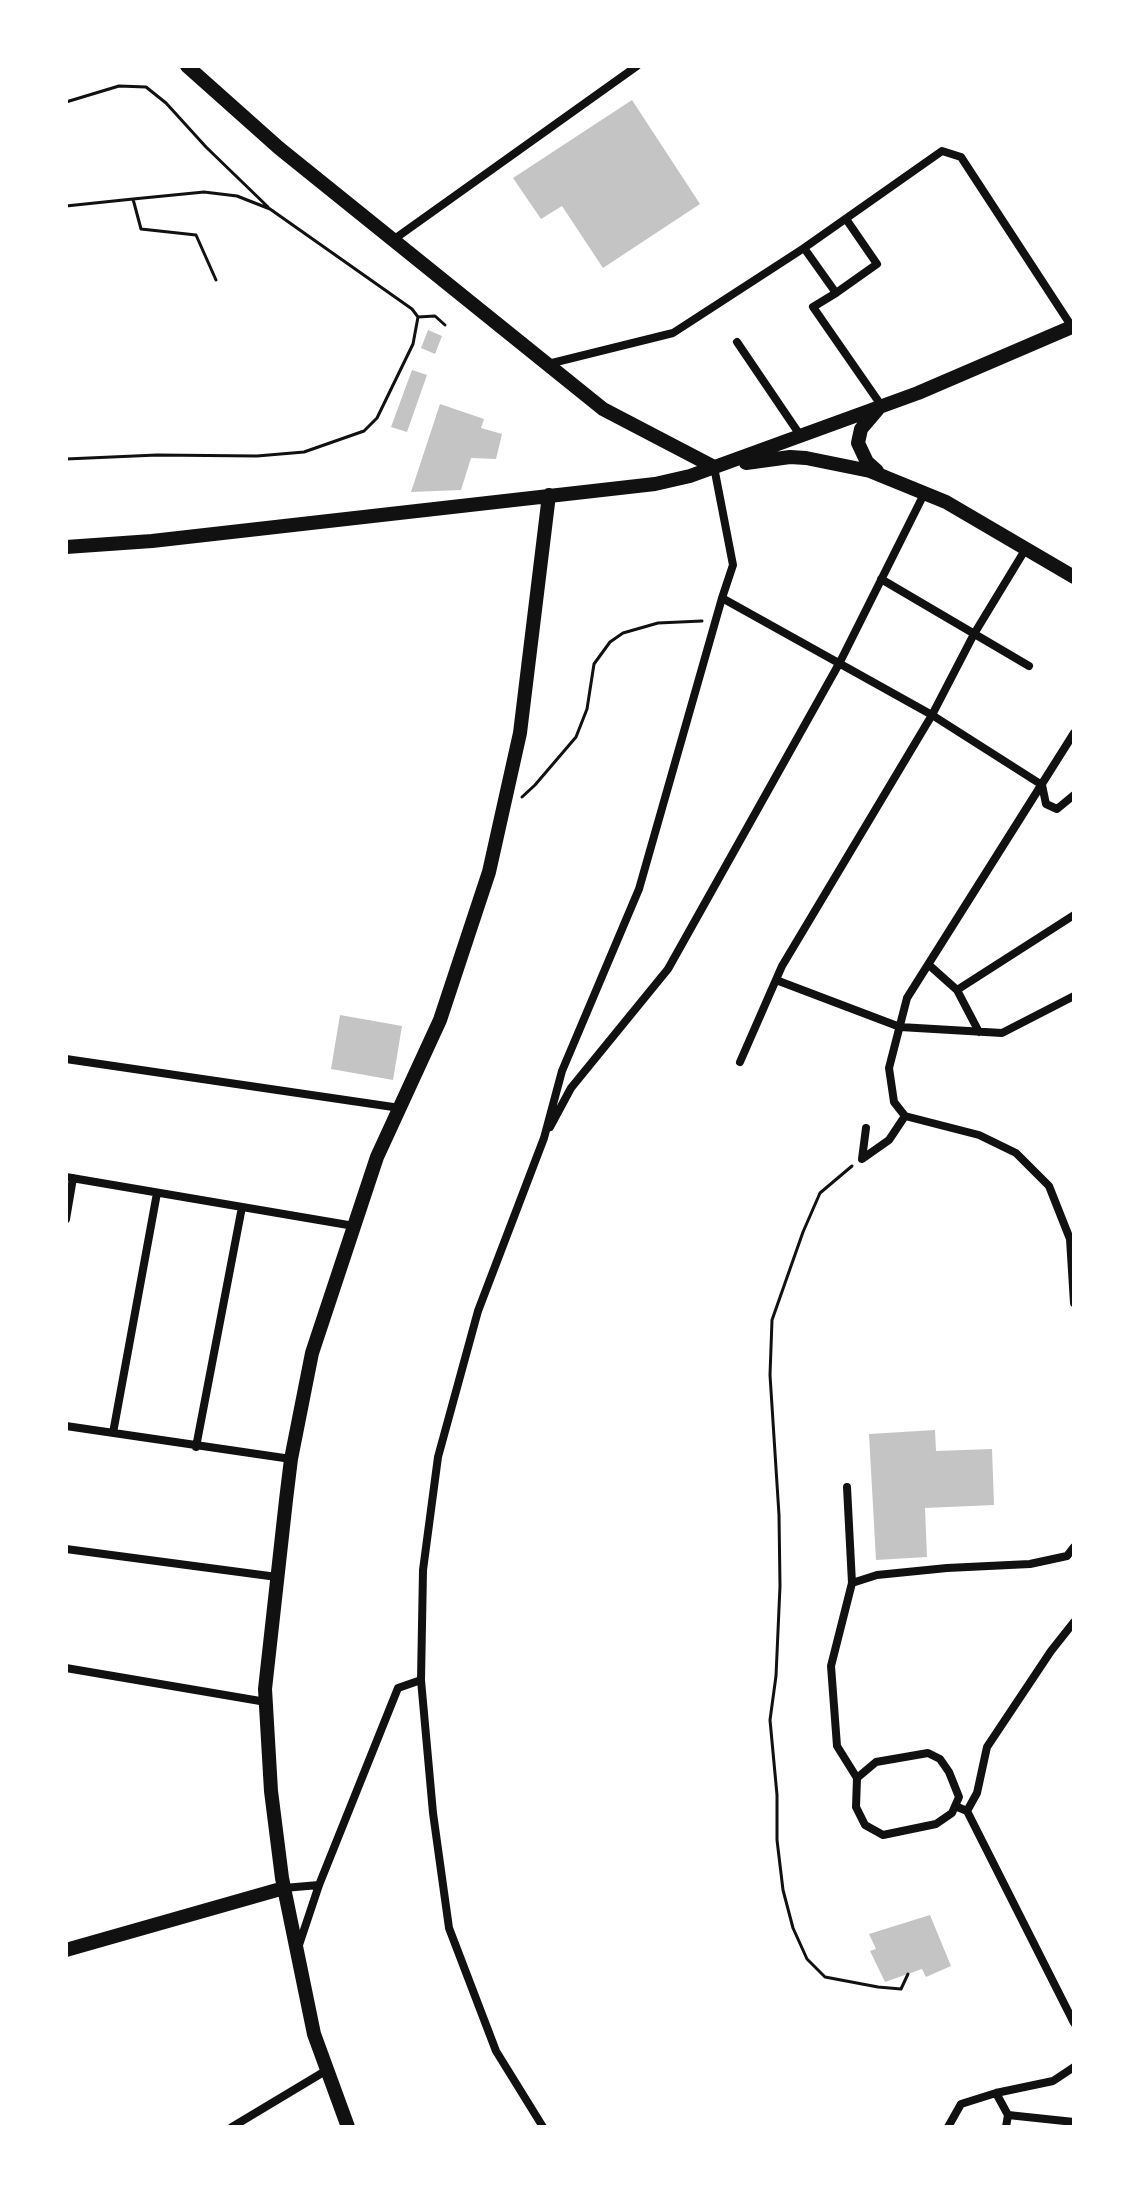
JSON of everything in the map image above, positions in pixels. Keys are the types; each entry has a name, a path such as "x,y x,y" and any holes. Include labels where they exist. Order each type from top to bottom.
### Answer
{"street":[{"path":"393,240 637,66"},
{"path":"193,68 268,139 603,409 714,467 798,457 884,476 925,492 1074,577"},
{"path":"66,547 183,538 655,484 714,467 918,393 1073,327 961,157 942,151 804,248 673,333 547,365"},
{"path":"846,219 877,264 813,307 881,405"},
{"path":"804,248 836,293"},
{"path":"737,342 800,435"},
{"path":"881,405 861,429 858,443 867,462 884,476"},
{"path":"543,2127 496,2051 449,1928 433,1813 421,1680 423,1570 438,1457 478,1311 544,1138 562,1071 639,889 733,565 714,467"},
{"path":"544,1138 571,1088 668,969 840,662 925,492"},
{"path":"348,2127 314,2034 284,1888 271,1791 265,1689 291,1459 312,1353 377,1157 440,1020 489,872 520,733 549,495"},
{"path":"740,1062 776,980 1025,550"},
{"path":"881,579 1029,666"},
{"path":"722,598 932,715 1042,785 1046,804 1057,809 1074,795"},
{"path":"1074,733 907,998 889,1068 894,1102 905,1116 979,1135 1016,1153 1049,1186 1070,1239 1074,1303"},
{"path":"957,990 1074,915"},
{"path":"929,965 957,990 979,1032"},
{"path":"776,980 900,1027 979,1032 1002,1033 1074,996"},
{"path":"66,1059 400,1108"},
{"path":"862,1159 889,1140 905,1116"},
{"path":"862,1159 866,1128"},
{"path":"66,1219 69,1178 354,1226"},
{"path":"113,1433 157,1193"},
{"path":"196,1447 242,1207"},
{"path":"66,1426 291,1459"},
{"path":"847,1487 852,1583 831,1666 837,1746 857,1778 856,1807 865,1825 883,1835 936,1824 952,1813 959,1797 956,1784 940,1759 928,1753 876,1762 857,1778"},
{"path":"852,1583 877,1575 905,1572 1030,1564 1067,1556 1074,1547"},
{"path":"66,1549 277,1577"},
{"path":"967,1811 977,1793 987,1747 1074,1622"},
{"path":"66,1668 266,1702"},
{"path":"297,1951 319,1885 398,1688 421,1680"},
{"path":"955,1806 967,1811 1074,2023"},
{"path":"66,1950 284,1888 319,1885"},
{"path":"948,2127 961,2104 1053,2081 1074,2067"},
{"path":"232,2127 327,2070"},
{"path":"996,2093 1008,2115 1006,2127"},
{"path":"1008,2115 1074,2122"}],"path":[{"path":"66,102 119,86 146,87 166,103 270,209 412,309 418,317 413,344 404,367 377,418 364,431 304,452 257,456 157,455 66,459"},
{"path":"66,206 204,192 237,196 270,209"},
{"path":"133,199 141,229 196,235 216,280"},
{"path":"418,317 435,316 445,325"},
{"path":"502,810 535,785 576,737 587,709 594,664 610,642 623,633 658,623 691,620 714,626"},
{"path":"862,1159 820,1193 772,1320 770,1375 780,1586 776,1676 770,1720 777,1795 777,1840 789,1915 807,1959 825,1977 878,1987 901,1989 908,1974"}],"building":[{"path":"632,100 700,204 603,268 562,206 541,219 513,178"},
{"path":"428,330 442,336 435,354 421,348"},
{"path":"412,370 427,375 407,432 391,427"},
{"path":"440,404 484,419 481,428 502,434 496,459 471,458 461,490 411,492"},
{"path":"340,1015 402,1026 393,1080 331,1069"},
{"path":"935,1430 936,1451 992,1449 994,1505 925,1508 927,1557 876,1560 869,1434"},
{"path":"930,1915 951,1966 926,1977 922,1969 885,1982 870,1951 876,1949 869,1934"}]}
